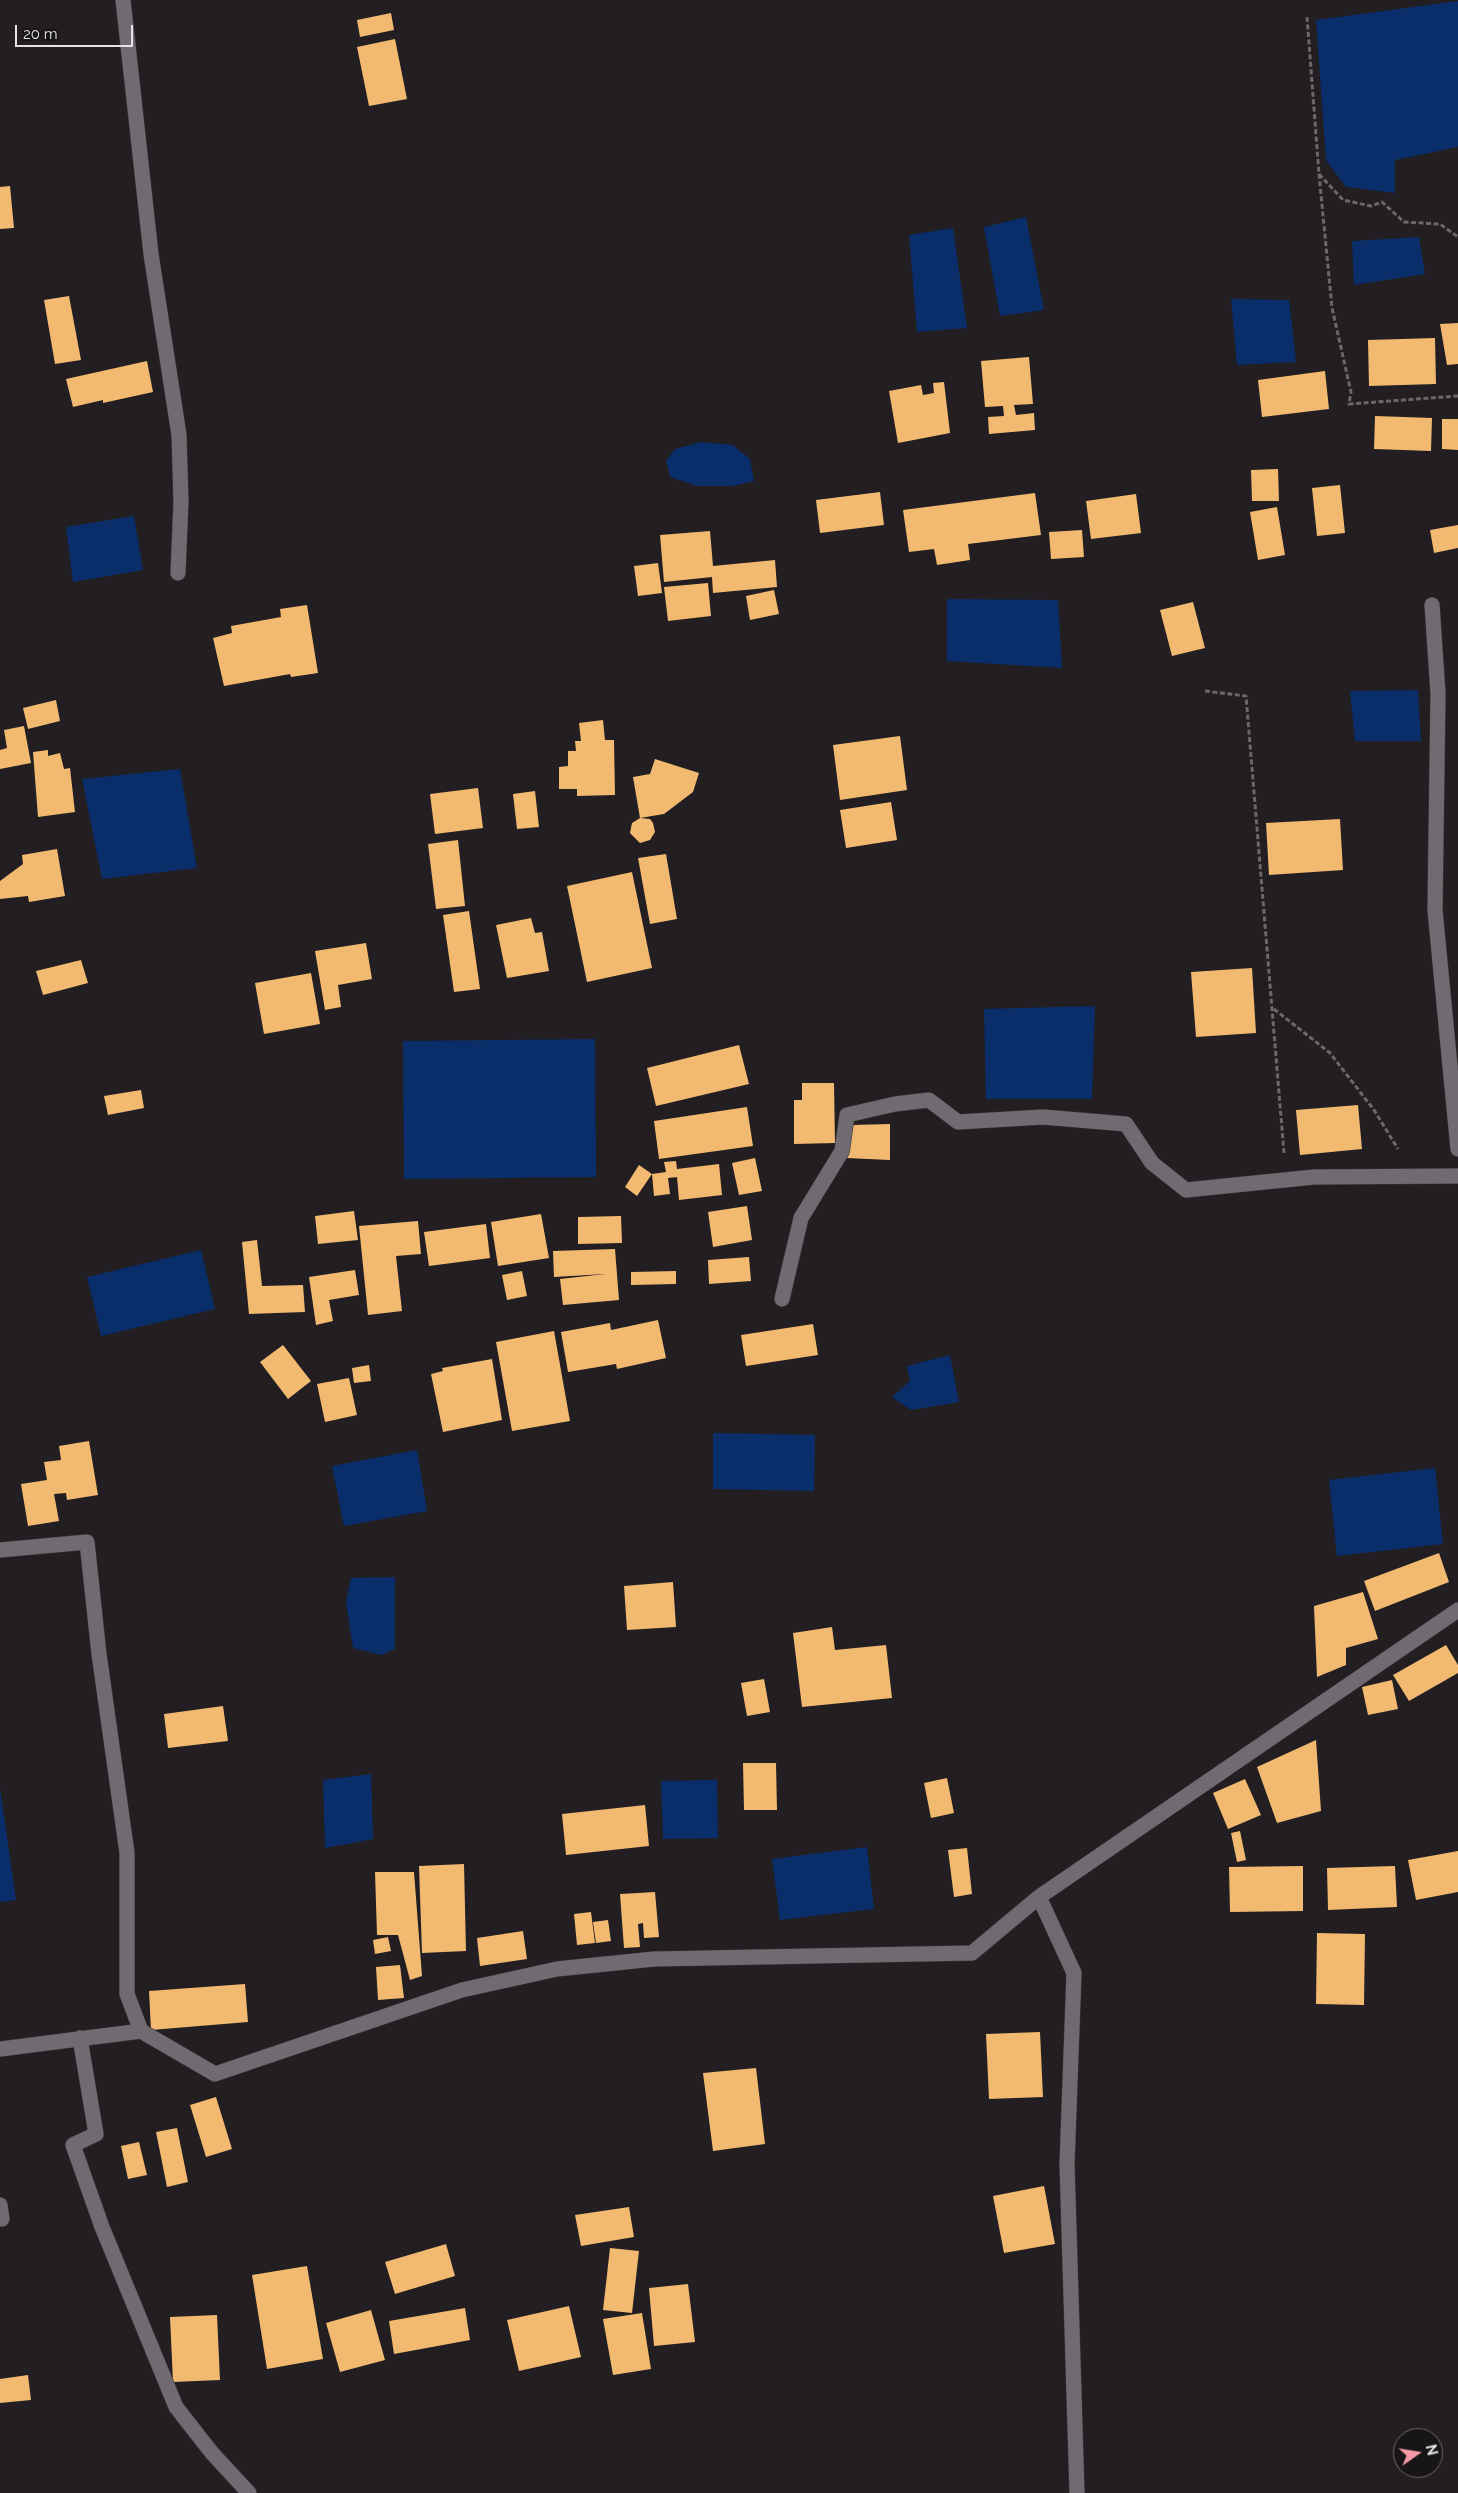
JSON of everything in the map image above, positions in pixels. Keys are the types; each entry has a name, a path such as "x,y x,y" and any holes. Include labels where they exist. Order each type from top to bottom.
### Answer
{"street":[{"path":"123,0 151,254 179,436 181,502 178,573"},
{"path":"1432,605 1438,693 1435,910 1458,1148"},
{"path":"782,1299 801,1218 842,1151 847,1115 895,1104 929,1100 958,1122 1043,1117 1126,1124 1152,1163 1186,1190 1314,1177 1458,1176"},
{"path":"0,1550 87,1542 99,1654 127,1853 126,1994 141,2031"},
{"path":"0,2049 141,2031 215,2074 462,1990 557,1969 654,1959 972,1953 1039,1898 1458,1610"},
{"path":"1039,1898 1074,1973 1067,2164 1077,2493"},
{"path":"80,2038 96,2134 73,2145 102,2227 176,2406 212,2453 248,2493"}],"path":[{"path":"1307,17 1332,308 1352,392 1349,404 1458,396"},
{"path":"1319,174 1343,200 1372,206 1382,202 1404,222 1440,224 1458,237"},
{"path":"1205,690 1246,696 1274,1009 1285,1162 1314,1177"},
{"path":"1274,1009 1330,1053 1374,1110 1415,1176"}],"water":[{"path":"1458,1 1458,147 1395,160 1395,193 1346,187 1326,160 1316,20"},
{"path":"1026,217 1044,310 1000,316 984,227"},
{"path":"953,228 967,328 917,332 909,235"},
{"path":"1419,237 1425,274 1354,285 1352,241"},
{"path":"1231,299 1289,300 1296,362 1237,365"},
{"path":"701,442 733,445 750,459 754,481 733,486 697,486 670,477 666,461 675,449"},
{"path":"134,516 143,570 73,582 66,527"},
{"path":"947,599 1058,600 1062,668 947,661"},
{"path":"1418,690 1421,741 1355,741 1350,691"},
{"path":"180,769 197,868 102,879 82,779"},
{"path":"1095,1006 1092,1099 986,1099 984,1009"},
{"path":"595,1039 596,1177 404,1179 403,1041"},
{"path":"201,1250 215,1309 101,1336 87,1277"},
{"path":"950,1355 959,1402 911,1410 892,1397 910,1381 907,1366"},
{"path":"713,1433 815,1435 814,1491 713,1489"},
{"path":"417,1450 427,1511 344,1526 332,1466"},
{"path":"1435,1468 1443,1544 1337,1556 1329,1480"},
{"path":"395,1577 395,1649 382,1655 353,1648 346,1602 351,1578"},
{"path":"371,1774 373,1839 325,1848 323,1780"},
{"path":"717,1780 718,1838 663,1839 661,1781"},
{"path":"0,1788 16,1900 0,1902"},
{"path":"867,1847 874,1909 780,1920 772,1859"}],"building":[{"path":"391,13 394,30 360,37 357,20"},
{"path":"395,39 407,99 369,106 357,47"},
{"path":"10,186 14,228 0,229 0,187"},
{"path":"69,296 81,360 55,364 44,300"},
{"path":"1458,323 1458,364 1447,365 1440,324"},
{"path":"1435,338 1436,384 1369,386 1368,340"},
{"path":"1029,357 1033,404 1014,405 1016,415 1034,413 1035,430 989,434 988,417 1004,416 1003,406 985,407 981,361"},
{"path":"147,361 153,392 103,403 103,400 73,407 66,379"},
{"path":"1325,371 1329,409 1262,417 1258,380"},
{"path":"944,382 950,433 898,443 889,391 921,385 923,395 934,393 933,383"},
{"path":"1375,416 1432,418 1431,451 1374,449"},
{"path":"1442,419 1458,419 1458,450 1442,449"},
{"path":"1278,469 1279,501 1252,501 1251,470"},
{"path":"1340,485 1345,533 1317,536 1312,488"},
{"path":"880,492 884,525 820,533 816,500"},
{"path":"1035,493 1041,535 968,544 970,560 937,565 934,549 909,552 903,510"},
{"path":"1136,494 1141,533 1091,539 1086,501"},
{"path":"1277,507 1285,555 1258,560 1250,512"},
{"path":"1458,525 1458,548 1434,553 1430,530"},
{"path":"1082,530 1084,557 1051,559 1049,532"},
{"path":"710,531 713,566 775,560 777,587 713,593 712,577 664,582 660,535"},
{"path":"658,563 662,593 638,596 634,566"},
{"path":"708,583 711,616 668,621 664,587"},
{"path":"774,590 779,614 750,620 746,596"},
{"path":"1193,602 1205,648 1172,656 1160,610"},
{"path":"307,605 318,673 291,677 290,674 224,686 213,638 232,633 231,626 281,617 280,609"},
{"path":"56,700 60,721 28,729 23,708"},
{"path":"603,720 605,740 614,740 615,795 577,796 577,789 559,789 559,767 568,766 568,751 576,751 575,741 581,741 579,723"},
{"path":"24,726 31,763 0,769 0,750 7,748 4,730"},
{"path":"900,736 907,790 840,800 833,745"},
{"path":"48,750 48,756 60,753 64,769 70,768 75,812 38,817 33,752"},
{"path":"655,759 699,773 693,792 664,814 640,818 633,777 650,774"},
{"path":"478,788 483,828 435,834 430,794"},
{"path":"535,791 539,827 517,829 513,794"},
{"path":"891,802 897,840 846,848 840,810"},
{"path":"640,818 650,819 655,832 650,840 640,843 630,833 632,823"},
{"path":"1340,819 1343,870 1269,875 1266,823"},
{"path":"458,840 465,906 436,909 428,844"},
{"path":"57,849 65,896 29,902 28,896 0,899 0,881 23,864 22,855"},
{"path":"666,854 677,919 650,924 638,858"},
{"path":"632,872 652,968 587,982 567,886"},
{"path":"469,911 480,989 454,992 443,915"},
{"path":"531,918 535,933 542,932 549,971 507,978 496,925"},
{"path":"366,943 372,979 338,985 341,1007 325,1010 315,951"},
{"path":"81,960 88,983 43,995 36,971"},
{"path":"1252,968 1256,1033 1196,1037 1191,972"},
{"path":"311,973 320,1024 264,1034 255,983"},
{"path":"739,1045 749,1084 656,1106 647,1068"},
{"path":"802,1083 834,1083 835,1143 794,1144 794,1100 802,1100"},
{"path":"141,1090 144,1108 108,1115 104,1096"},
{"path":"1358,1105 1362,1149 1300,1155 1296,1110"},
{"path":"747,1107 753,1146 659,1159 654,1121"},
{"path":"890,1124 890,1160 846,1158 852,1125"},
{"path":"755,1158 762,1191 739,1195 732,1163"},
{"path":"676,1161 677,1169 719,1164 722,1195 679,1200 677,1177 668,1178 670,1194 654,1196 652,1174 666,1172 664,1162"},
{"path":"639,1165 652,1174 637,1196 625,1187"},
{"path":"747,1206 752,1240 713,1247 708,1212"},
{"path":"354,1211 358,1240 318,1244 315,1216"},
{"path":"541,1214 549,1258 498,1266 491,1222"},
{"path":"621,1216 622,1243 578,1244 578,1217"},
{"path":"418,1221 421,1254 396,1256 402,1311 368,1315 359,1226"},
{"path":"486,1224 490,1258 429,1266 424,1232"},
{"path":"257,1240 262,1286 303,1285 305,1312 249,1314 242,1242"},
{"path":"615,1249 619,1300 563,1305 560,1279 605,1274 554,1277 553,1251"},
{"path":"749,1257 751,1281 709,1284 708,1260"},
{"path":"355,1270 359,1295 329,1300 333,1321 316,1325 309,1277"},
{"path":"522,1271 527,1296 507,1300 502,1275"},
{"path":"676,1271 676,1284 631,1285 631,1272"},
{"path":"658,1320 666,1358 617,1369 616,1364 568,1372 561,1332 610,1323 611,1330"},
{"path":"813,1324 818,1355 746,1366 741,1335"},
{"path":"554,1331 570,1421 512,1431 496,1342"},
{"path":"283,1345 311,1381 288,1399 260,1362"},
{"path":"492,1359 502,1420 443,1432 431,1374 443,1371 442,1368"},
{"path":"369,1365 371,1381 354,1383 352,1368"},
{"path":"349,1378 357,1415 325,1422 317,1384"},
{"path":"89,1441 98,1495 67,1500 66,1493 54,1494 59,1521 28,1526 21,1484 47,1480 44,1462 61,1460 59,1446"},
{"path":"1439,1553 1449,1582 1375,1611 1364,1581"},
{"path":"673,1582 676,1627 627,1630 624,1586"},
{"path":"1363,1592 1378,1639 1346,1648 1346,1665 1317,1677 1314,1606"},
{"path":"832,1627 835,1650 886,1645 892,1698 802,1707 793,1633"},
{"path":"1446,1645 1458,1665 1458,1673 1409,1701 1393,1675"},
{"path":"764,1679 770,1712 747,1716 741,1683"},
{"path":"1392,1680 1398,1709 1368,1715 1362,1687"},
{"path":"223,1706 228,1741 168,1748 164,1714"},
{"path":"1316,1740 1321,1811 1277,1823 1257,1767"},
{"path":"743,1763 776,1763 777,1810 744,1810"},
{"path":"947,1778 954,1813 931,1818 924,1783"},
{"path":"1245,1779 1261,1815 1228,1829 1213,1793"},
{"path":"645,1805 649,1846 566,1855 562,1814"},
{"path":"1240,1831 1246,1860 1237,1862 1231,1833"},
{"path":"967,1848 972,1894 954,1897 948,1850"},
{"path":"1458,1851 1458,1892 1416,1900 1408,1860"},
{"path":"464,1864 466,1951 422,1953 419,1866"},
{"path":"1303,1866 1303,1911 1230,1912 1229,1867"},
{"path":"1395,1866 1397,1907 1328,1910 1327,1868"},
{"path":"375,1872 414,1872 422,1976 410,1980 398,1935 377,1935"},
{"path":"655,1892 659,1937 644,1938 643,1923 638,1924 640,1947 624,1948 620,1894"},
{"path":"591,1912 595,1943 577,1945 574,1914"},
{"path":"608,1920 611,1941 596,1943 593,1922"},
{"path":"523,1931 527,1959 480,1966 477,1938"},
{"path":"1317,1933 1365,1934 1364,2005 1316,2004"},
{"path":"388,1937 391,1951 375,1954 373,1940"},
{"path":"400,1965 404,1998 378,2000 376,1967"},
{"path":"245,1984 248,2022 151,2030 149,1991"},
{"path":"1040,2032 1043,2097 989,2099 986,2034"},
{"path":"756,2068 765,2144 713,2151 703,2073"},
{"path":"216,2097 232,2149 206,2157 190,2105"},
{"path":"177,2128 188,2182 167,2187 156,2132"},
{"path":"139,2142 147,2175 128,2179 121,2146"},
{"path":"1044,2186 1055,2244 1004,2253 993,2196"},
{"path":"629,2207 634,2237 581,2246 575,2215"},
{"path":"446,2244 455,2276 395,2294 385,2262"},
{"path":"610,2248 639,2251 632,2313 603,2310"},
{"path":"307,2266 323,2359 267,2369 252,2275"},
{"path":"688,2284 695,2342 654,2346 649,2288"},
{"path":"569,2306 581,2357 519,2371 507,2320"},
{"path":"465,2308 470,2340 394,2354 389,2321"},
{"path":"371,2310 385,2360 340,2372 326,2323"},
{"path":"642,2313 651,2369 613,2375 603,2319"},
{"path":"217,2315 220,2380 173,2382 170,2317"},
{"path":"28,2375 31,2400 0,2403 0,2379"}]}
